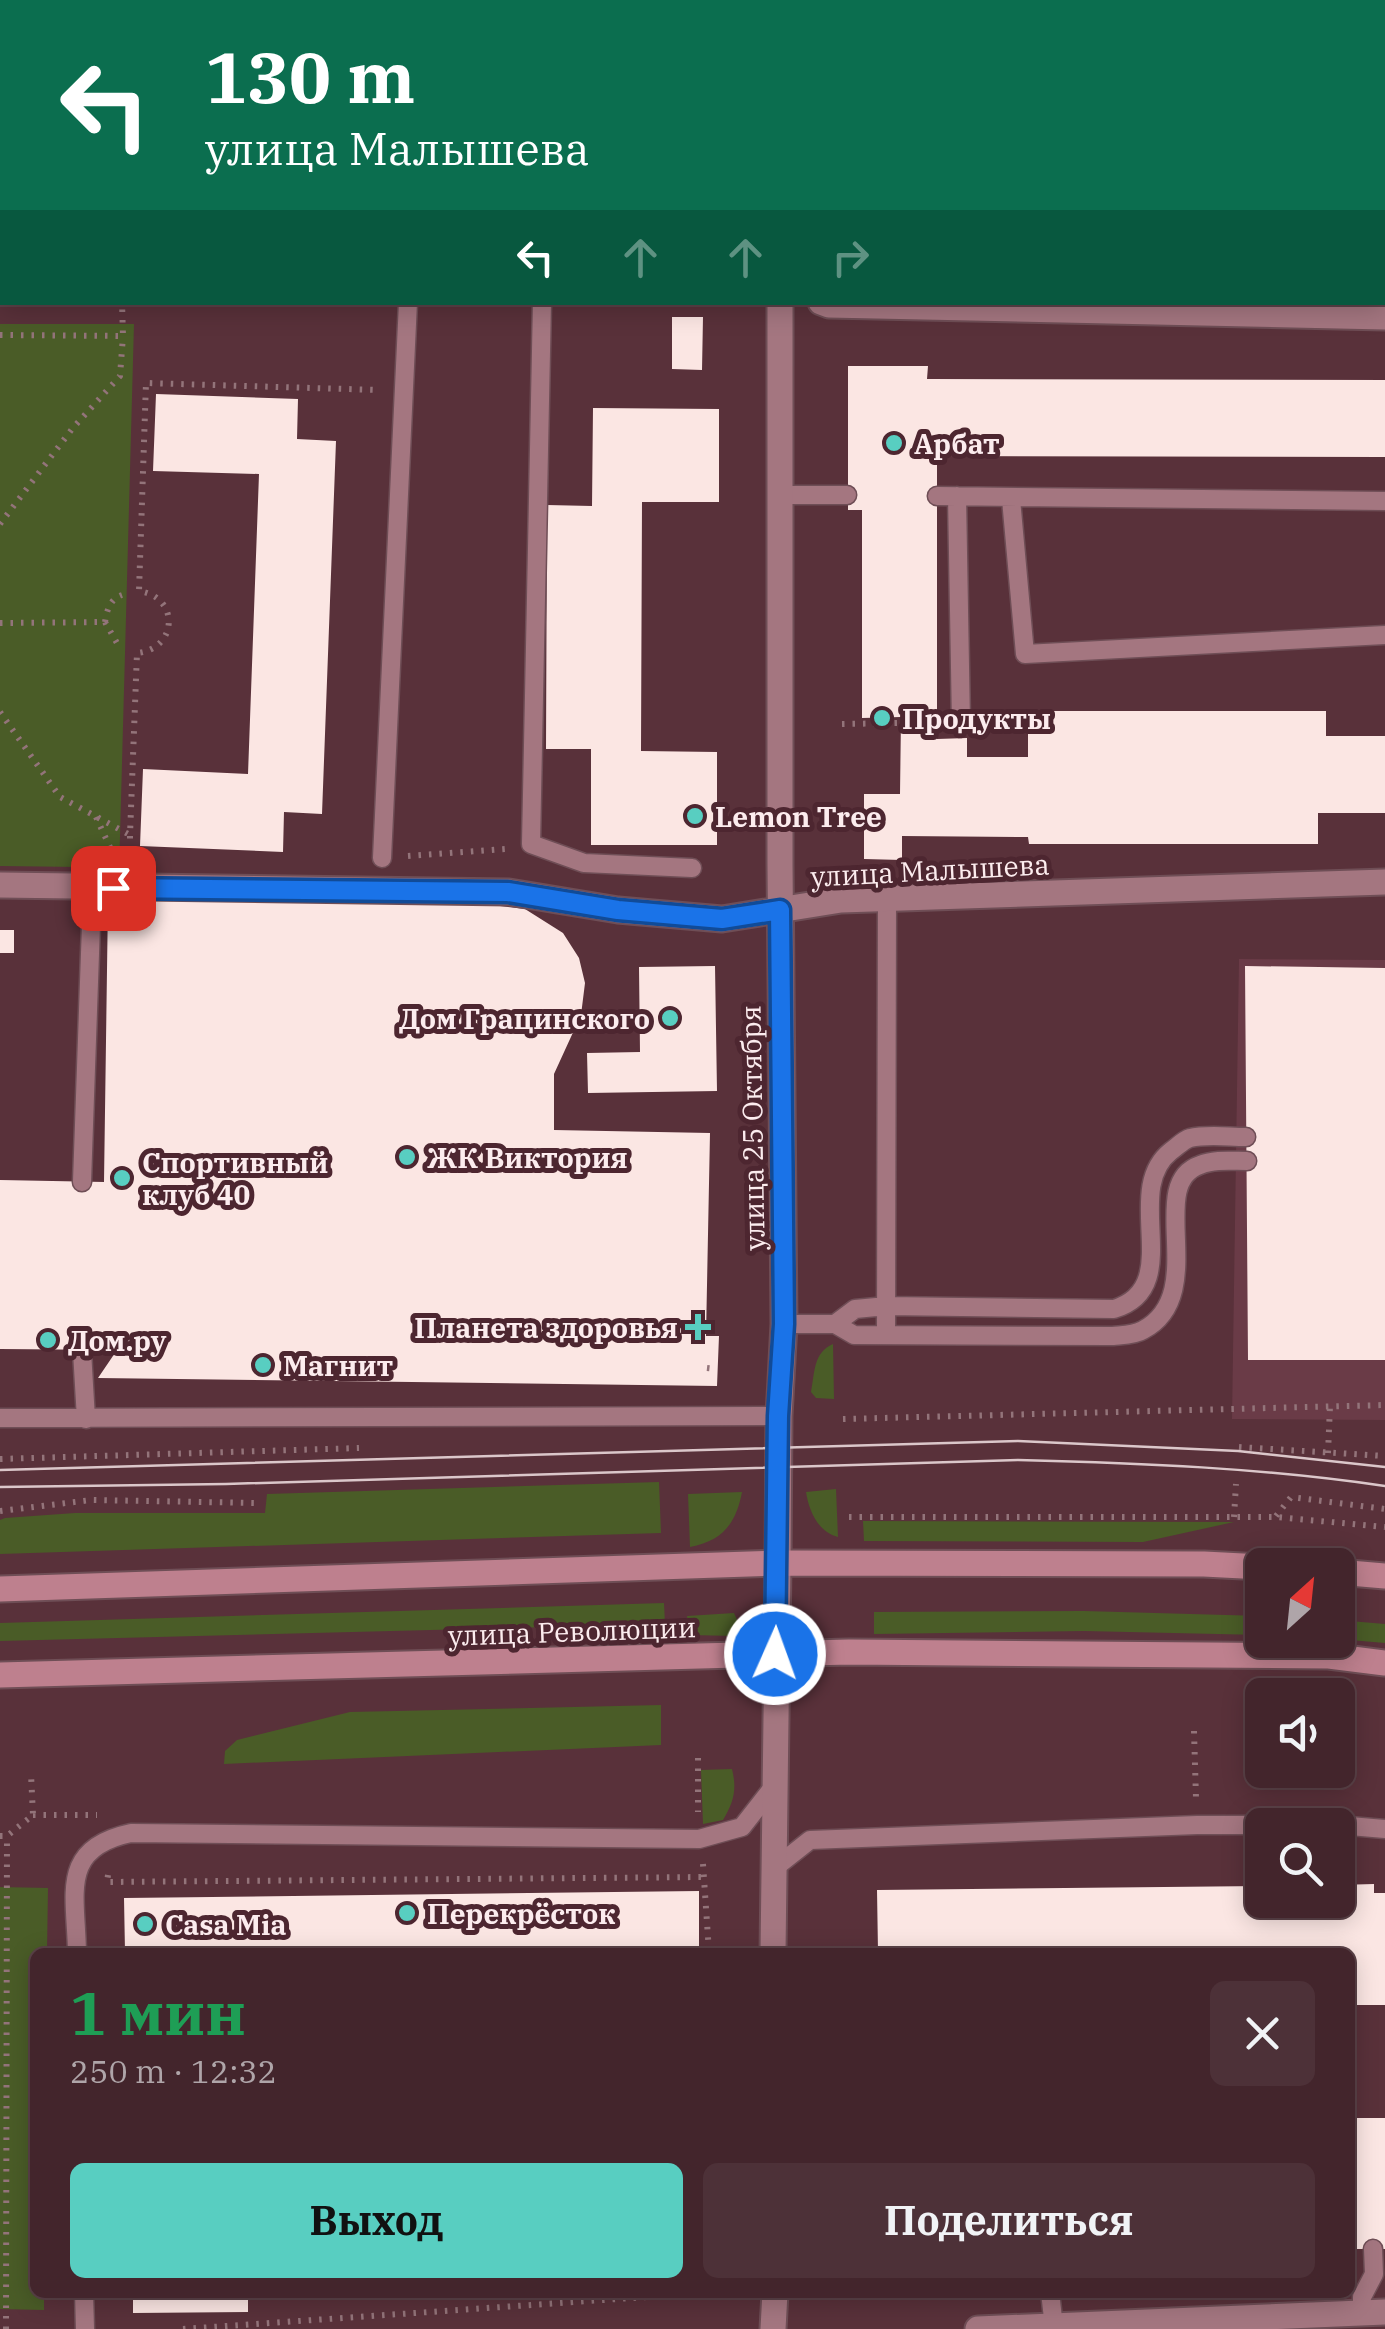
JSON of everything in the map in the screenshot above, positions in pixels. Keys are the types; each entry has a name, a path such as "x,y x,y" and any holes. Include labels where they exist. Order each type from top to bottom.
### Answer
{"main road":[{"path":"0,1589 778,1563 1245,1566"},
{"path":"1355,1573 1385,1576"},
{"name":"улица Революции","path":"0,1674 775,1654 1329,1656 1385,1663"}],"street":[{"name":"улица 25 Октября","path":"772,1948 778,1416 784,1324 780,305"},
{"path":"994,305 1385,317"},
{"name":"улица Малышева","path":"0,885 508,892 618,910 722,919 841,900 1385,882"},
{"path":"774,2329 775,2298"},
{"path":"978,2329 1054,2327 1365,2301"}],"lane":[{"path":"382,858 408,305"},
{"path":"542,305 531,844 584,863 692,868"},
{"path":"780,495 848,496"},
{"path":"937,496 1385,501"},
{"path":"957,496 961,723"},
{"path":"1011,499 1025,654 1385,635"},
{"path":"82,1182 92,926 101,888"},
{"path":"886,1334 887,899"},
{"path":"836,1324 855,1310 887,1306 1114,1309 1128,1305 1147,1283 1152,1181 1163,1157 1187,1139 1246,1137"},
{"path":"784,1324 836,1324 854,1335 1113,1336 1141,1332 1164,1314 1174,1295 1176,1193 1184,1178 1196,1166 1246,1161"},
{"path":"82,1351 86,1418"},
{"path":"0,1418 778,1416"},
{"path":"77,1948 76,1879 80,1861 92,1847 110,1837 131,1833 699,1839 742,1827 774,1786"},
{"path":"772,1870 810,1840 1245,1825"},
{"path":"1355,1826 1385,1829"},
{"path":"1365,2301 1374,2274 1373,2249"},
{"path":"84,2298 85,2329"},
{"path":"1051,2298 1054,2327"}],"path":[{"path":"0,524 72,430 120,376 122,305"},
{"path":"0,335 123,336"},
{"path":"0,712 60,796 130,835 136,653 158,646 170,624 168,609 160,599 139,591 146,383 404,390"},
{"path":"117,643 105,622 108,609 122,594"},
{"path":"0,623 105,622"},
{"path":"842,724 900,724"},
{"path":"95,816 116,859 101,888"},
{"path":"844,1418 1385,1405"},
{"path":"1328,1453 1330,1406"},
{"path":"1238,1447 1385,1456"},
{"path":"1234,1517 1236,1484"},
{"path":"1276,1517 1292,1496 1385,1508"},
{"path":"0,1511 91,1500 258,1504"},
{"path":"849,1518 1276,1517 1385,1527"},
{"path":"1194,1731 1197,1825"},
{"path":"6,2329 4,1836 33,1814 31,1774"},
{"path":"107,1882 705,1877"},
{"path":"183,2329 633,2298"}],"shaded area":[{"path":"1239,959 1385,960 1385,1420 1232,1419"}],"green space":[{"path":"0,324 134,324 119,873 81,867 0,866"},
{"path":"833,1344 834,1399 816,1398 811,1392 816,1364 822,1352"},
{"path":"659,1482 661,1533 0,1554 0,1520 5,1518 75,1513 265,1513 267,1494"},
{"path":"836,1489 838,1537 825,1531 816,1520 806,1492"},
{"path":"742,1492 726,1529 711,1540 690,1547 688,1494"},
{"path":"863,1521 1234,1522 1143,1542 864,1541"},
{"path":"664,1603 665,1624 0,1641 0,1623"},
{"path":"874,1612 1245,1616 1245,1635 1084,1631 874,1634"},
{"path":"734,1613 738,1622 734,1636 690,1635 687,1616"},
{"path":"1355,1621 1385,1624 1385,1643 1355,1640"},
{"path":"661,1705 661,1745 224,1764 225,1751 237,1740 350,1712"},
{"path":"732,1769 734,1789 727,1813 723,1820 703,1824 701,1770"},
{"path":"0,1887 48,1888 47,1948 30,1948 30,2298 44,2298 44,2310 0,2309"}],"building":[{"path":"672,317 703,317 702,370 672,369"},
{"path":"848,366 928,366 927,379 1385,380 1385,457 937,456 937,739 967,738 967,757 1028,757 1028,711 1326,711 1326,736 1385,736 1385,813 1318,813 1318,844 1029,844 1028,837 902,836 902,860 864,859 864,794 900,794 901,717 862,718 862,510 848,510"},
{"path":"156,394 298,399 297,439 336,441 322,814 284,812 283,852 140,846 143,769 248,774 259,474 153,471"},
{"path":"593,408 719,409 719,502 642,502 641,751 717,752 717,845 591,845 591,749 546,749 547,505 592,506"},
{"name":"ЖК Виктория","path":"108,900 476,903 525,909 563,933 579,958 585,983 581,1015 554,1074 554,1130 710,1133 706,1336 719,1336 717,1386 98,1378 117,1350 0,1349 0,1180 104,1182"},
{"path":"0,930 14,930 14,953 0,953"},
{"path":"715,966 717,1091 588,1093 587,1053 640,1052 639,967"},
{"path":"1245,966 1385,968 1385,1360 1248,1360"},
{"path":"1374,1884 1374,1893 1385,1893 1385,2005 1355,2005 1355,1948 878,1948 877,1890 1245,1886 1245,1918 1355,1918 1355,1885"},
{"path":"699,1891 699,1948 125,1948 124,1898"},
{"path":"1355,2118 1385,2118 1385,2249 1356,2249"},
{"path":"133,2298 248,2298 248,2312 133,2313"}],"tram line":[{"path":"0,1470 1018,1441 1238,1451 1385,1467"},
{"path":"0,1487 1018,1460 1202,1467 1385,1486"}],"place":[{"name":"Арбат","path":"894,443"},
{"name":"Продукты","path":"882,718"},
{"name":"Lemon Tree","path":"695,816"},
{"name":"Дом Грацинского","path":"670,1018"},
{"name":"ЖК Виктория","path":"407,1157"},
{"name":"Спортивный клуб 40","path":"122,1178"},
{"name":"Планета здоровья","path":"698,1327"},
{"name":"Дом.ру","path":"48,1340"},
{"name":"Магнит","path":"263,1365"},
{"name":"Перекрёсток","path":"407,1913"},
{"name":"Casa Mia","path":"145,1924"}],"route":[{"path":"113,888 508,892 618,910 722,919 780,910 784,1324 778,1416 775,1654"}]}
